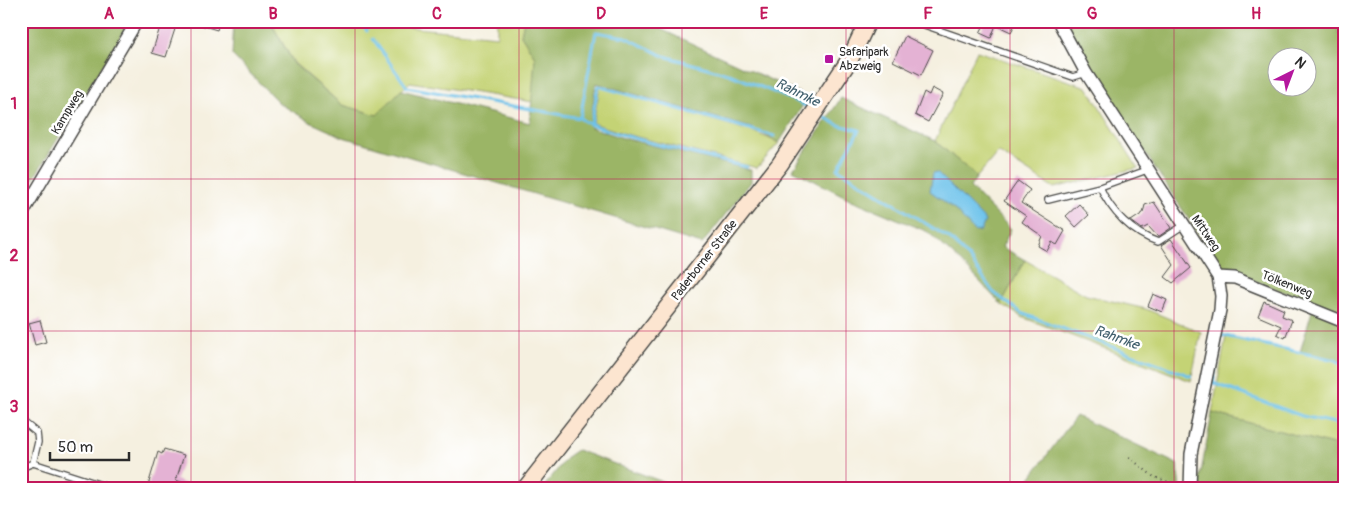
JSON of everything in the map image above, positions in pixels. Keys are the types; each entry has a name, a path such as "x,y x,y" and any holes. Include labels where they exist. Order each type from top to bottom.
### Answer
{"main road":[{"name":"Paderborner Straße","path":"525,489 780,164 850,59 868,21"}],"street":[{"name":"Kampweg","path":"21,216 137,21"},
{"name":"Mittweg","path":"1058,21 1086,73 1218,277 1221,290 1220,310 1191,454 1189,489"},
{"name":"Tölkenweg","path":"1218,277 1235,278 1344,322"}],"lane":[{"path":"913,21 1073,77 1086,73"},
{"path":"1048,200 1100,187 1147,170"},
{"path":"1100,187 1104,197 1126,223 1144,237 1158,242 1184,225"},
{"path":"21,420 37,434 38,442 33,463"},
{"path":"21,468 33,463 114,489"}],"path":[{"path":"1129,457 1154,477 1189,489"}],"green space":[{"path":"21,21 130,21 21,199"},
{"path":"234,21 270,21 294,64 342,105 377,115 401,90 530,123 535,57 521,35 524,21 643,21 808,97 779,143 752,128 596,83 590,127 623,138 751,170 751,182 702,244 343,137 312,123 279,103 232,55"},
{"path":"270,21 408,21 406,27 497,36 497,21 524,21 521,35 535,57 533,102 410,82 377,115 342,105 294,63"},
{"path":"1065,21 1340,21 1338,33 1344,33 1344,362 1300,352 1314,304 1221,268 1087,65"},
{"path":"977,51 1087,87 1138,168 1054,188 998,152 977,177 935,141"},
{"path":"600,87 754,132 779,143 757,168 626,134 593,123"},
{"path":"841,98 935,141 977,177 970,187 1011,229 1002,247 1025,260 1001,304 961,262 928,232 852,200 793,170"},
{"path":"1025,260 1086,295 1146,309 1201,332 1191,381 1022,317 1001,304"},
{"path":"1226,336 1344,362 1344,448 1212,413"},
{"path":"1212,413 1344,448 1344,489 1198,489"},
{"path":"1076,416 1177,464 1180,489 1022,489"},
{"path":"577,450 682,489 542,489 568,456"}],"water":[{"path":"937,172 983,218 985,221 981,231 975,232 953,208 930,191 933,173"}],"building":[{"path":"194,21 220,21 217,30 194,23"},
{"path":"986,21 1017,21 1011,32 996,25 991,38 980,33"},
{"path":"161,24 175,29 166,57 152,53"},
{"path":"905,36 933,50 921,75 893,61"},
{"path":"932,88 943,94 928,122 915,115 924,92 929,95"},
{"path":"1018,181 1030,190 1021,203 1065,231 1057,245 1052,242 1047,251 1038,246 1042,236 1022,222 1026,216 1004,201"},
{"path":"1154,202 1171,228 1158,237 1148,226 1142,229 1131,221 1143,213 1145,205"},
{"path":"1079,204 1089,215 1076,227 1066,216"},
{"path":"1171,239 1191,268 1173,283 1165,277 1174,265 1161,245"},
{"path":"1153,294 1167,300 1162,312 1148,306"},
{"path":"1264,301 1284,310 1282,316 1292,320 1285,338 1277,334 1281,326 1258,316"},
{"path":"40,320 46,342 35,345 29,323"},
{"path":"164,449 184,455 176,480 198,489 147,489 158,452 162,454"}],"waterway":[{"name":"Rahmke","path":"359,21 367,31"},
{"name":"Rahmke","path":"373,39 407,87 580,118 596,32 625,37 664,56 729,74 811,109"},
{"name":"Rahmke","path":"591,125 598,86 774,136"},
{"name":"Rahmke","path":"819,114 838,125 859,130 838,169 949,238 969,258 993,292 1021,313 1191,376"},
{"path":"580,118 607,130 630,137 747,167"},
{"path":"1344,365 1335,360 1220,335 1213,383 1302,416 1344,425"}],"place":[{"name":"Safaripark Abzweig","path":"829,59"}]}
